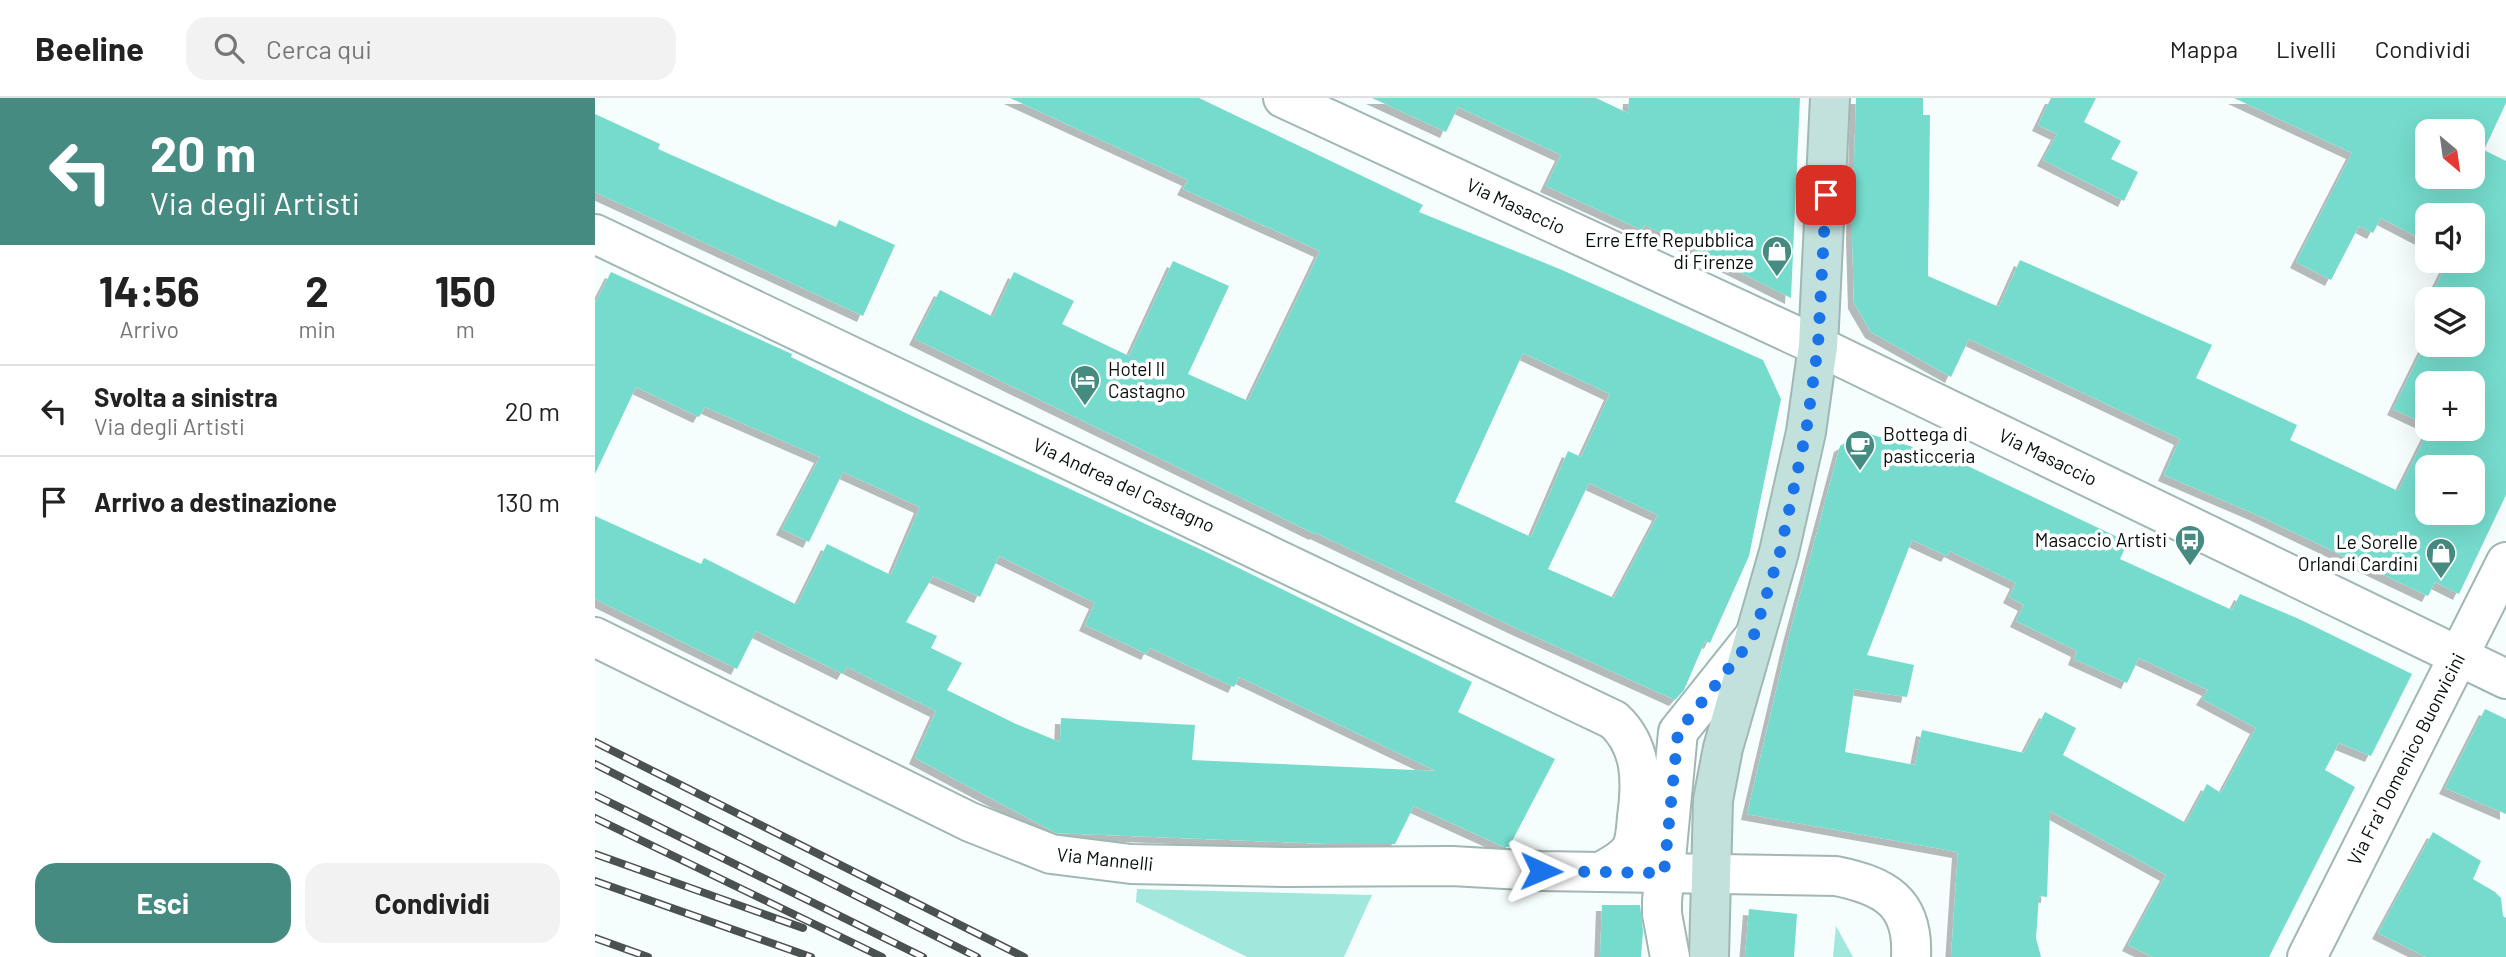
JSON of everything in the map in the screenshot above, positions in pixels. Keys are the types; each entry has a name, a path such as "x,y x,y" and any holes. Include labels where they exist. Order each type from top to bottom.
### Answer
{"street":[{"name":"Via Masaccio","path":"1283,98 1818,346 2506,679"},
{"path":"1690,957 1698,885 1723,748 1785,526 1806,432 1818,346 1831,98"},
{"name":"Via Andrea del Castagno","path":"595,234 1615,720 1626,732 1636,754 1641,788 1632,848 1600,872"},
{"name":"Via Fra' Domenico Buonvicini","path":"2307,957 2506,562"},
{"name":"Via Mannelli","path":"595,637 970,822 1051,854 1131,864 1452,866 1600,872 1698,885 1836,876 1878,887 1893,898 1904,912 1909,927 1911,957"},
{"path":"1709,957 1678,732 1753,638"},
{"path":"1670,957 1663,914 1698,885"},
{"path":"1698,885 1701,957"}],"green space":[{"path":"1137,889 1372,895 1344,957 1247,957 1136,902"},
{"path":"1836,926 1853,957 1833,957"}],"building":[{"path":"1010,98 1199,98 1423,205 1419,212 1562,270 1763,360 1781,399 1749,556 1710,643 1705,641 1684,690 1675,700 1315,534 915,339 940,290 993,317 1014,272 1074,301 1062,324 1129,356 1173,261 1229,286 1188,374 1248,401 1320,251 1183,189 1188,180","holes":["1523,353 1610,394 1581,457 1568,451 1531,537 1455,502","1589,483 1658,515 1614,598 1548,569"]},
{"path":"1372,98 1596,98 1628,113 1629,98 1800,98 1791,298 1645,225 1642,230 1546,186 1561,155 1458,107 1446,132"},
{"path":"1856,98 1923,98 1923,115 1930,115 1928,276 1999,307 2020,260 2212,345 2196,378 2297,425 2290,440 2398,491 2415,457 2415,525 2485,525 2485,455 2416,455 2423,441 2485,441 2485,371 2415,371 2415,419 2393,409 2419,357 2485,357 2485,287 2435,287 2442,273 2485,273 2485,203 2415,203 2415,236 2381,218 2373,233 2359,226 2331,280 2296,262 2352,153 2234,98 2506,98 2485,148 2485,119 2415,119 2415,189 2485,189 2485,150 2506,161 2506,495 2459,594 2435,582 2428,596 2255,514 2164,475 2180,439 1969,339 1951,377 1871,332 1854,303 1852,234"},
{"path":"2051,98 2096,98 2084,122 2121,141 2111,159 2138,172 2124,201 2043,160 2057,134 2038,125"},
{"path":"595,114 660,144 658,149 773,200 836,227 839,220 895,245 863,316 595,192"},
{"path":"611,272 792,354 791,357 914,417 1202,550 1472,682 1458,712 1555,759 1509,847 1414,806 1395,844 1330,844 1056,833 915,758 936,711 847,667 843,674 756,631 737,669 595,599 595,516 701,564 704,558 797,605 827,544 891,575 920,507 843,472 809,542 782,529 820,457 705,407 699,417 636,387 595,474 595,303","holes":["999,556 1095,603 1085,625 1147,654 1150,648 1234,687 1239,677 1436,771 1192,760 1195,725 1061,718 1060,742 947,690 962,663 931,648 937,636 906,622 933,576 980,597"]},
{"path":"1863,432 1953,459 2128,542 2120,559 2232,610 2240,594 2299,619 2412,674 2371,756 2339,743 2325,770 2355,787 2269,957 2153,957 2128,945 2166,875 2050,811 2047,897 2039,896 2036,938 2041,957 1951,957 1958,852 1747,814 1788,640 1840,446","holes":["1912,540 1947,556 1950,551 2016,583 2009,597 2024,605 2016,621 2077,651 2074,659 2127,683 2139,658 2208,690 2202,699 2256,728 2221,793 2207,784 2186,823 2063,755 2076,728 2045,712 2024,753 1922,730 1915,765 1845,752 1854,689 1907,697 1914,665 1867,655"]},
{"path":"2485,709 2506,719 2506,814 2445,788"},
{"path":"2433,832 2481,861 2473,879 2501,898 2503,916 2506,918 2506,957 2426,957 2378,933"},
{"path":"1602,905 1640,905 1643,931 1641,957 1600,957"},
{"path":"1749,909 1797,914 1794,957 1745,957"}],"railway":[{"path":"595,742 1024,957"},
{"path":"595,764 977,957"},
{"path":"595,795 923,957"},
{"path":"595,818 882,957"},
{"path":"595,854 803,928"},
{"path":"595,881 811,957"},
{"path":"595,938 648,957"}],"place":[{"name":"Erre Effe Repubblica di Firenze","path":"1777,278"},
{"name":"Hotel Il Castagno","path":"1085,407"},
{"name":"Bottega di pasticceria","path":"1860,472"},
{"name":"Masaccio Artisti","path":"2190,567"},
{"name":"Le Sorelle Orlandi Cardini","path":"2441,580"}],"route":[{"path":"1541,871 1664,873 1678,732 1753,638 1780,552 1806,432 1818,346 1826,195"}]}
